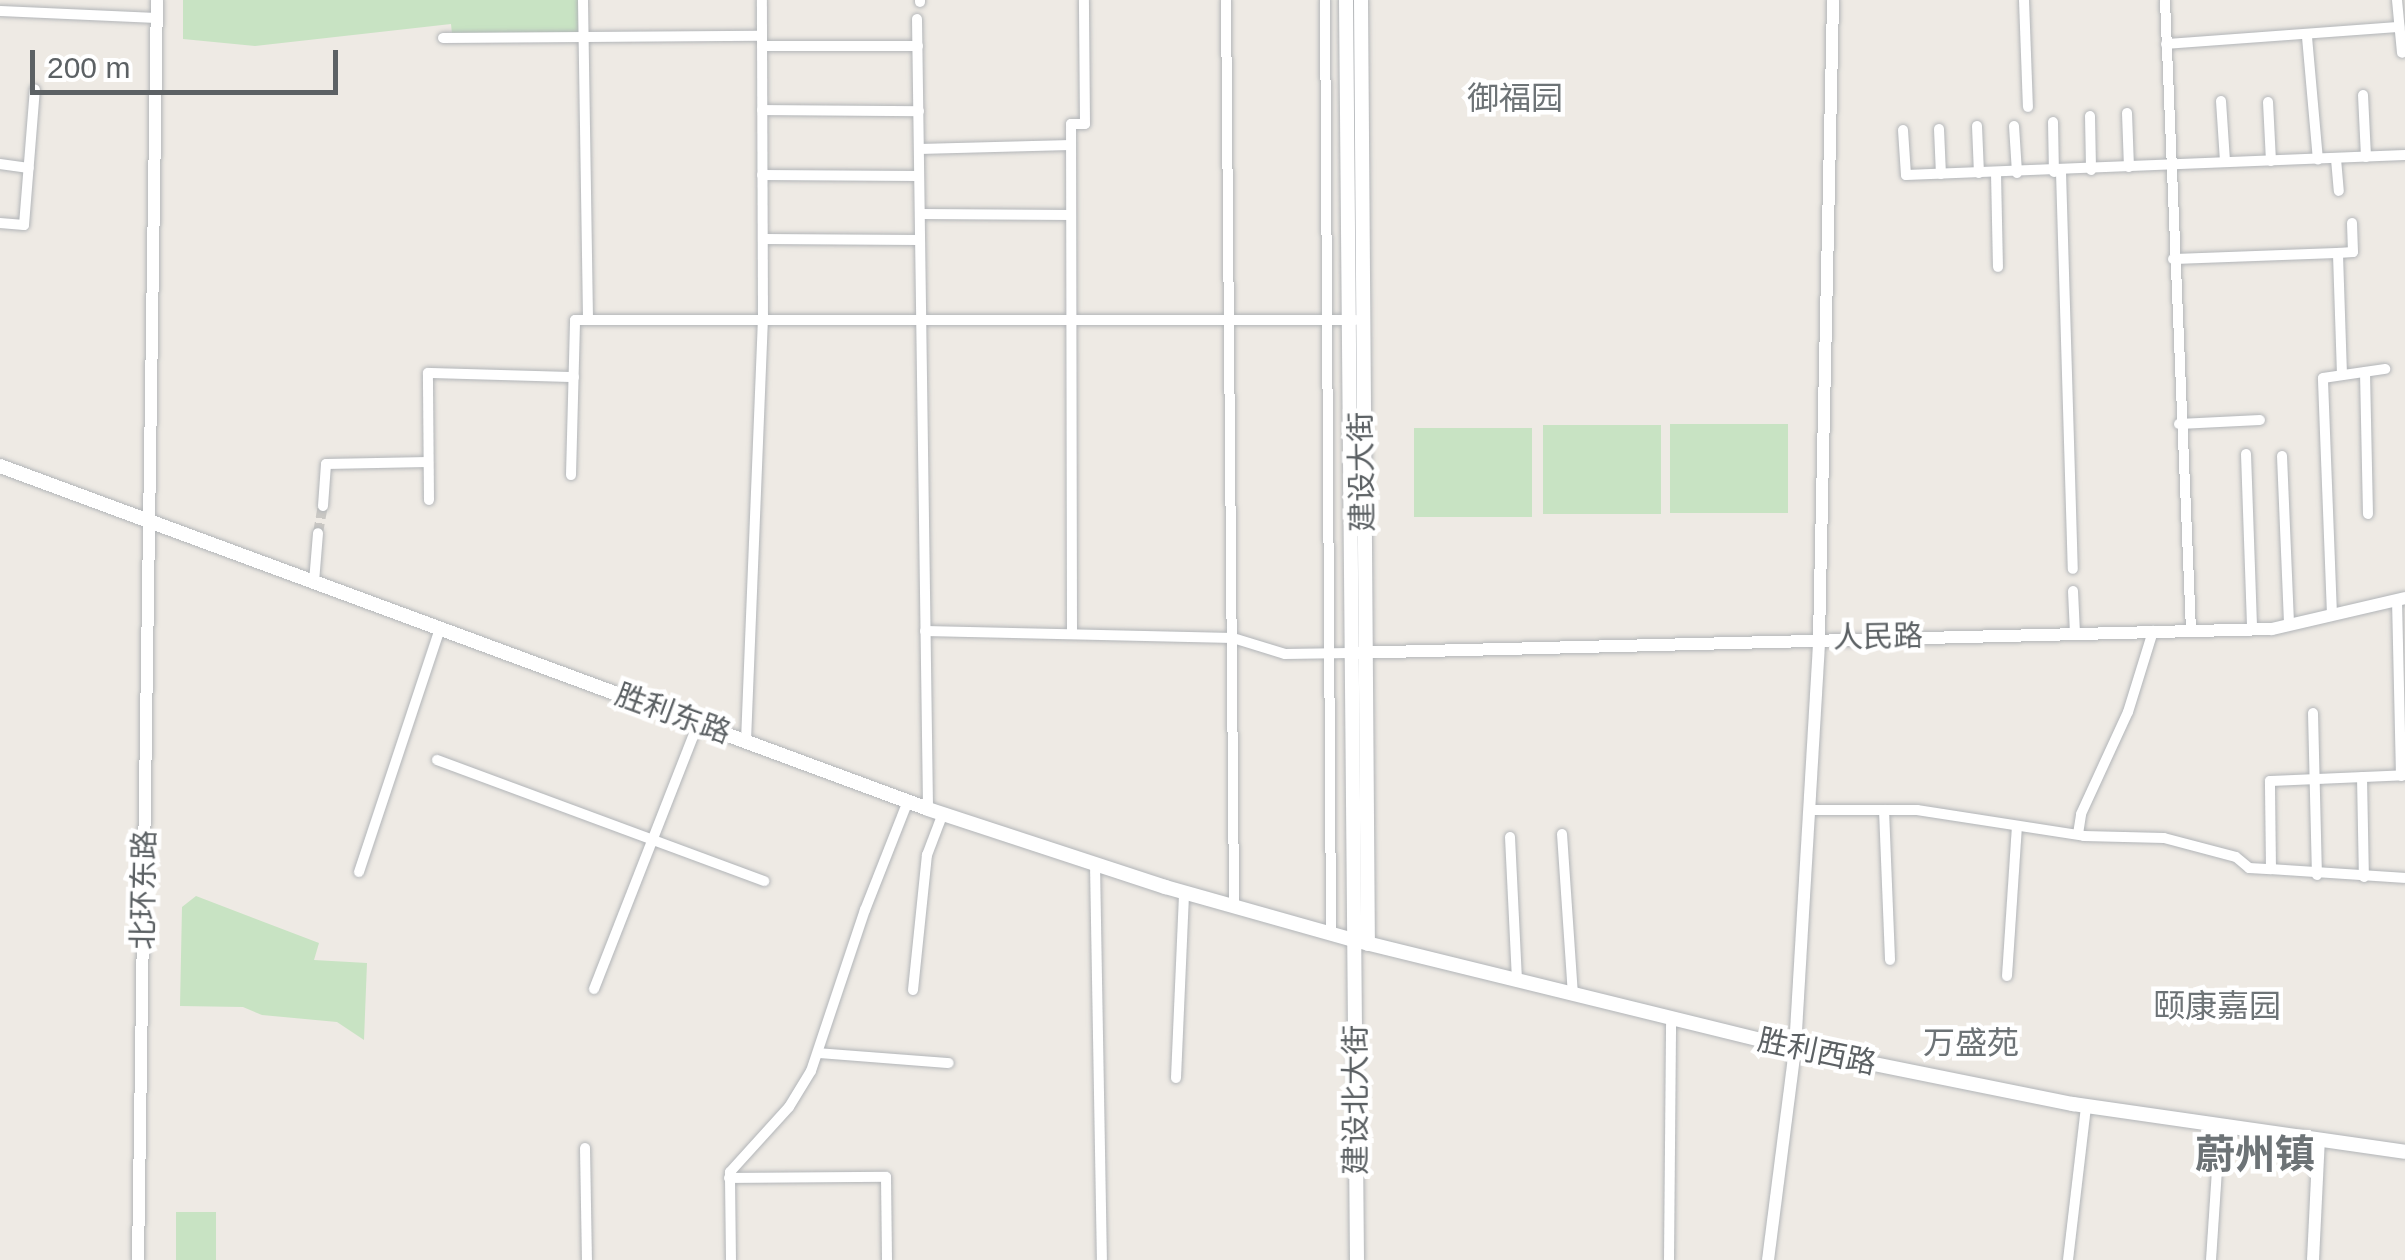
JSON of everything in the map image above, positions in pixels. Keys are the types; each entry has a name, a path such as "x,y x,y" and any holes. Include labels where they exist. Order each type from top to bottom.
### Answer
{"main road":[{"name":"建设大街","path":"1346,0 1361,942"},
{"name":"建设大街","path":"1353,320 1361,0"},
{"name":"胜利东路","path":"0,466 935,811 1184,893 1361,942"},
{"name":"胜利西路","path":"1361,942 1795,1048 2086,1106 2405,1152"},
{"name":"建设北大街","path":"1357,1260 1361,942"}],"street":[{"name":"北环东路","path":"138,1260 158,0"},
{"path":"584,0 588,320"},
{"path":"746,741 763,319 762,0"},
{"path":"1072,634 1071,124 1085,124 1084,0"},
{"path":"1226,0 1234,907"},
{"path":"1325,0 1331,934"},
{"path":"1768,1260 1795,1048 1819,638 1833,0"},
{"path":"2024,0 2028,107"},
{"path":"2164,0 2191,631"},
{"path":"2396,0 2402,53"},
{"path":"0,11 157,18"},
{"path":"913,990 926,856 935,811 926,632 917,19"},
{"path":"2166,44 2307,37 2400,27"},
{"path":"443,38 584,37 918,46"},
{"path":"2307,37 2318,160"},
{"path":"0,222 24,225 35,89"},
{"path":"2364,95 2366,158"},
{"path":"2221,101 2224,162"},
{"path":"2268,102 2271,161"},
{"path":"762,110 918,111"},
{"path":"2126,113 2129,167"},
{"path":"2090,116 2091,170"},
{"path":"2053,122 2073,569"},
{"path":"1977,126 1979,173"},
{"path":"2014,126 2017,172"},
{"path":"1940,129 1941,174"},
{"path":"1903,130 1906,176 2405,156"},
{"path":"919,149 1071,145"},
{"path":"2336,159 2339,191"},
{"path":"0,164 28,168"},
{"path":"1996,173 1998,267"},
{"path":"762,175 920,176"},
{"path":"920,214 1071,215"},
{"path":"2174,259 2353,252 2352,223"},
{"path":"763,239 920,240"},
{"path":"2338,253 2342,375"},
{"path":"571,475 575,320 1353,320"},
{"path":"2332,615 2322,378 2385,369"},
{"path":"2364,372 2368,514"},
{"path":"429,500 428,373 574,377"},
{"path":"2180,424 2260,420"},
{"path":"2246,454 2252,630"},
{"path":"2282,456 2288,625"},
{"path":"322,506 326,464 428,462"},
{"path":"314,582 318,532"},
{"path":"2074,591 2075,633"},
{"path":"2271,869 2270,781 2403,775 2401,599"},
{"name":"人民路","path":"1356,653 1819,638 2252,630 2401,599"},
{"path":"359,872 440,628"},
{"path":"926,632 1233,638 1285,654 1356,653"},
{"path":"2078,834 2081,814 2128,712 2153,632"},
{"path":"2313,713 2317,875"},
{"path":"594,988 698,724"},
{"path":"437,760 764,881"},
{"path":"2362,777 2364,877"},
{"path":"731,1260 729,1178 789,1107 818,1053 864,910 908,801"},
{"path":"1809,810 1917,810 2078,834 2164,838 2236,858 2249,868 2405,878"},
{"path":"1884,810 1890,960"},
{"path":"2007,976 2017,826"},
{"path":"1562,834 1574,994"},
{"path":"1510,837 1518,980"},
{"path":"1095,864 1102,1260"},
{"path":"1176,1078 1184,893"},
{"path":"1669,1260 1671,1018"},
{"path":"818,1053 949,1063"},
{"path":"2068,1260 2086,1106"},
{"path":"2211,1260 2220,1125"},
{"path":"2313,1260 2319,1140"},
{"path":"585,1148 587,1260"},
{"path":"729,1178 886,1178 887,1260"}],"green space":[{"path":"183,0 578,0 579,33 452,34 451,24 255,46 183,39"},
{"path":"1670,424 1788,424 1788,513 1670,513"},
{"path":"1543,425 1661,425 1661,514 1543,514"},
{"path":"1414,428 1532,428 1532,517 1414,517"},
{"path":"196,896 319,943 314,960 367,963 364,1040 337,1022 262,1015 243,1007 180,1006 182,907"},
{"path":"176,1212 216,1212 216,1260 176,1260"}],"tunnel":[{"path":"318,533 323,506"}],"district":[{"name":"御福园","path":"1515,98"},
{"name":"颐康嘉园","path":"2217,1006"},
{"name":"万盛苑","path":"1971,1043"},
{"name":"蔚州镇","path":"2255,1154"}]}
